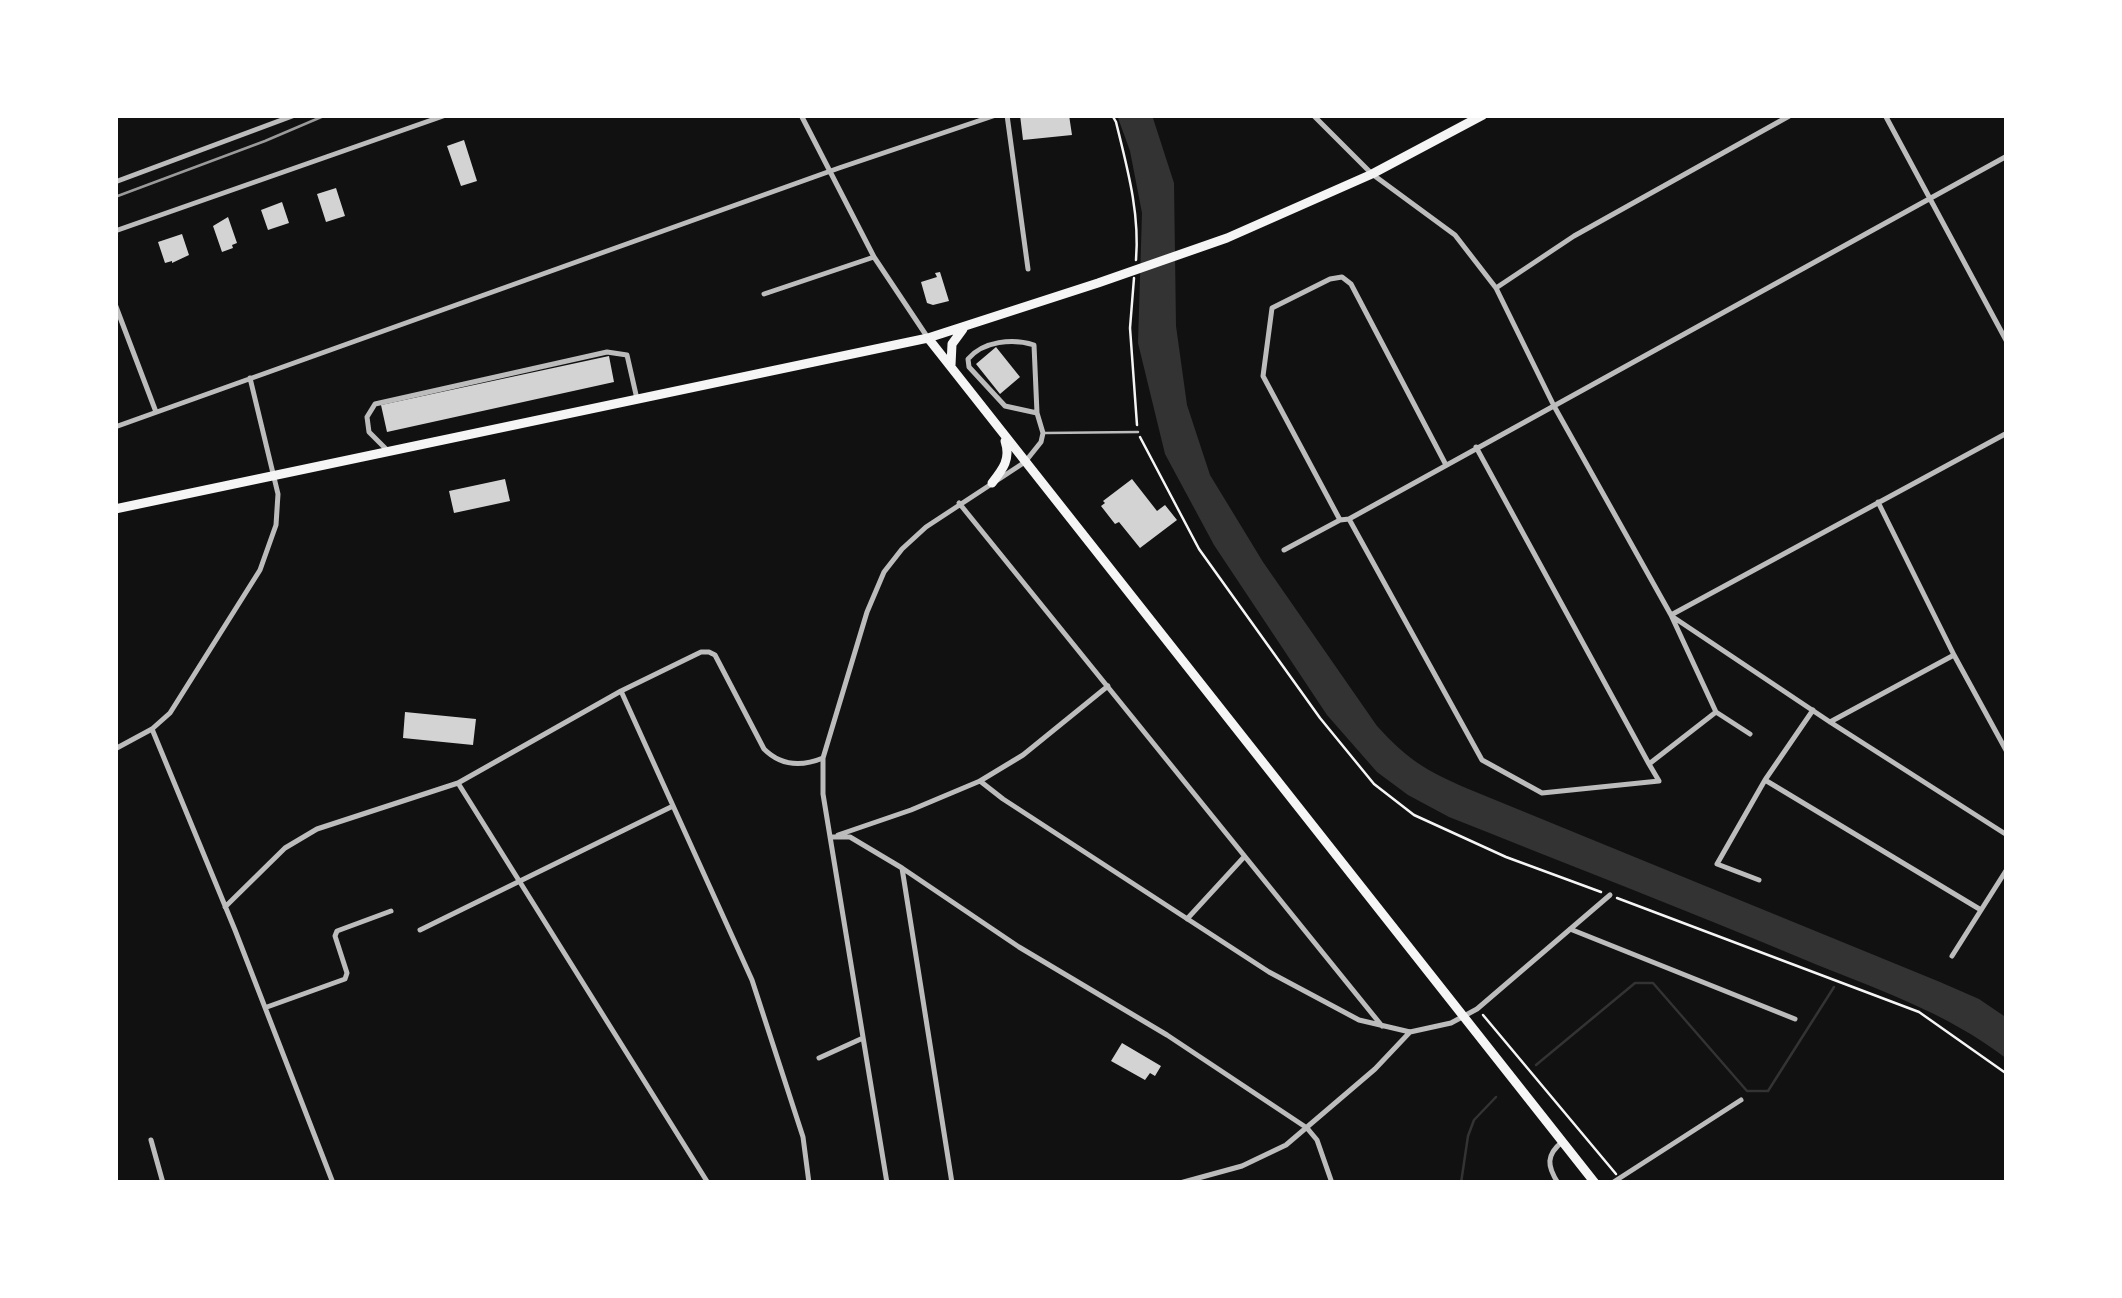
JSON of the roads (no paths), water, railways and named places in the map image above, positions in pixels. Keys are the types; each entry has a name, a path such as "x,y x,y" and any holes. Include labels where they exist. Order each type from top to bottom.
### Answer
{"main road":[{"path":"115,509 928,338 1228,238 1372,174 1483,115"},
{"path":"953,372 952,344 968,326"},
{"path":"928,338 1595,1183"},
{"path":"992,483 1005,466 1008,449 1002,434"}],"street":[{"path":"115,182 295,115"},
{"path":"115,231 446,115"},
{"path":"801,115 874,257 928,338"},
{"path":"115,427 996,115"},
{"path":"1007,115 1028,269"},
{"path":"1312,115 1372,174 1455,235 1496,288 1554,406 1671,615 1716,712 1750,734"},
{"path":"1496,288 1574,236 1791,115"},
{"path":"1885,115 2007,342"},
{"path":"1284,550 1349,519 2007,156"},
{"path":"764,294 874,257"},
{"path":"1340,520 1264,376 1272,308 1330,279 1342,278 1350,284 1446,466"},
{"path":"115,304 156,412"},
{"path":"887,1183 822,794 823,758 884,572 926,527 1025,462 1042,442 1034,345 1009,340 974,352 968,359 969,367 1005,406 1037,413"},
{"path":"389,452 369,432 367,417 375,404 607,352 627,355 637,400"},
{"path":"115,749 152,729 170,713 260,570 276,525 278,494 250,378"},
{"path":"1671,615 2007,432"},
{"path":"1349,519 1482,760 1542,793 1658,782 1476,447"},
{"path":"1878,502 2007,752"},
{"path":"960,503 1382,1026"},
{"path":"1671,615 2007,836"},
{"path":"1678,630 1696,632"},
{"path":"1830,722 1954,654"},
{"path":"225,907 284,848 317,828 458,783 690,655 715,655 764,749 774,759 808,764 823,758"},
{"path":"830,837 980,782 1108,686"},
{"path":"621,691 752,980 803,1137 809,1183"},
{"path":"1760,880 1717,864 1765,780 1813,710"},
{"path":"1649,764 1716,712"},
{"path":"152,729 333,1183"},
{"path":"1765,780 1981,910"},
{"path":"980,782 1269,972 1359,1020 1410,1032 1452,1023 1477,1009 1610,895"},
{"path":"458,783 708,1183"},
{"path":"420,930 673,806"},
{"path":"830,837 850,837 902,868 1019,947 1168,1035 1307,1128 1317,1140 1332,1183"},
{"path":"1187,919 1244,857"},
{"path":"902,868 952,1183"},
{"path":"1952,956 2007,869"},
{"path":"266,1008 345,979 348,973 335,936 337,931 391,911"},
{"path":"1570,929 1795,1019"},
{"path":"1182,1183 1242,1166 1286,1145 1375,1068 1410,1032"},
{"path":"819,1058 863,1038"},
{"path":"1612,1183 1740,1100"},
{"path":"150,1140 163,1183"},
{"path":"1558,1183 1548,1164 1550,1155 1562,1142"}],"lane":[{"path":"1043,433 1138,432"}],"waterway":[{"path":"1536,1065 1635,983 1653,983 1747,1091 1768,1091 1834,987"},
{"path":"1461,1183 1474,1120 1496,1097"}],"railway":[{"path":"115,197 326,115"}]}
